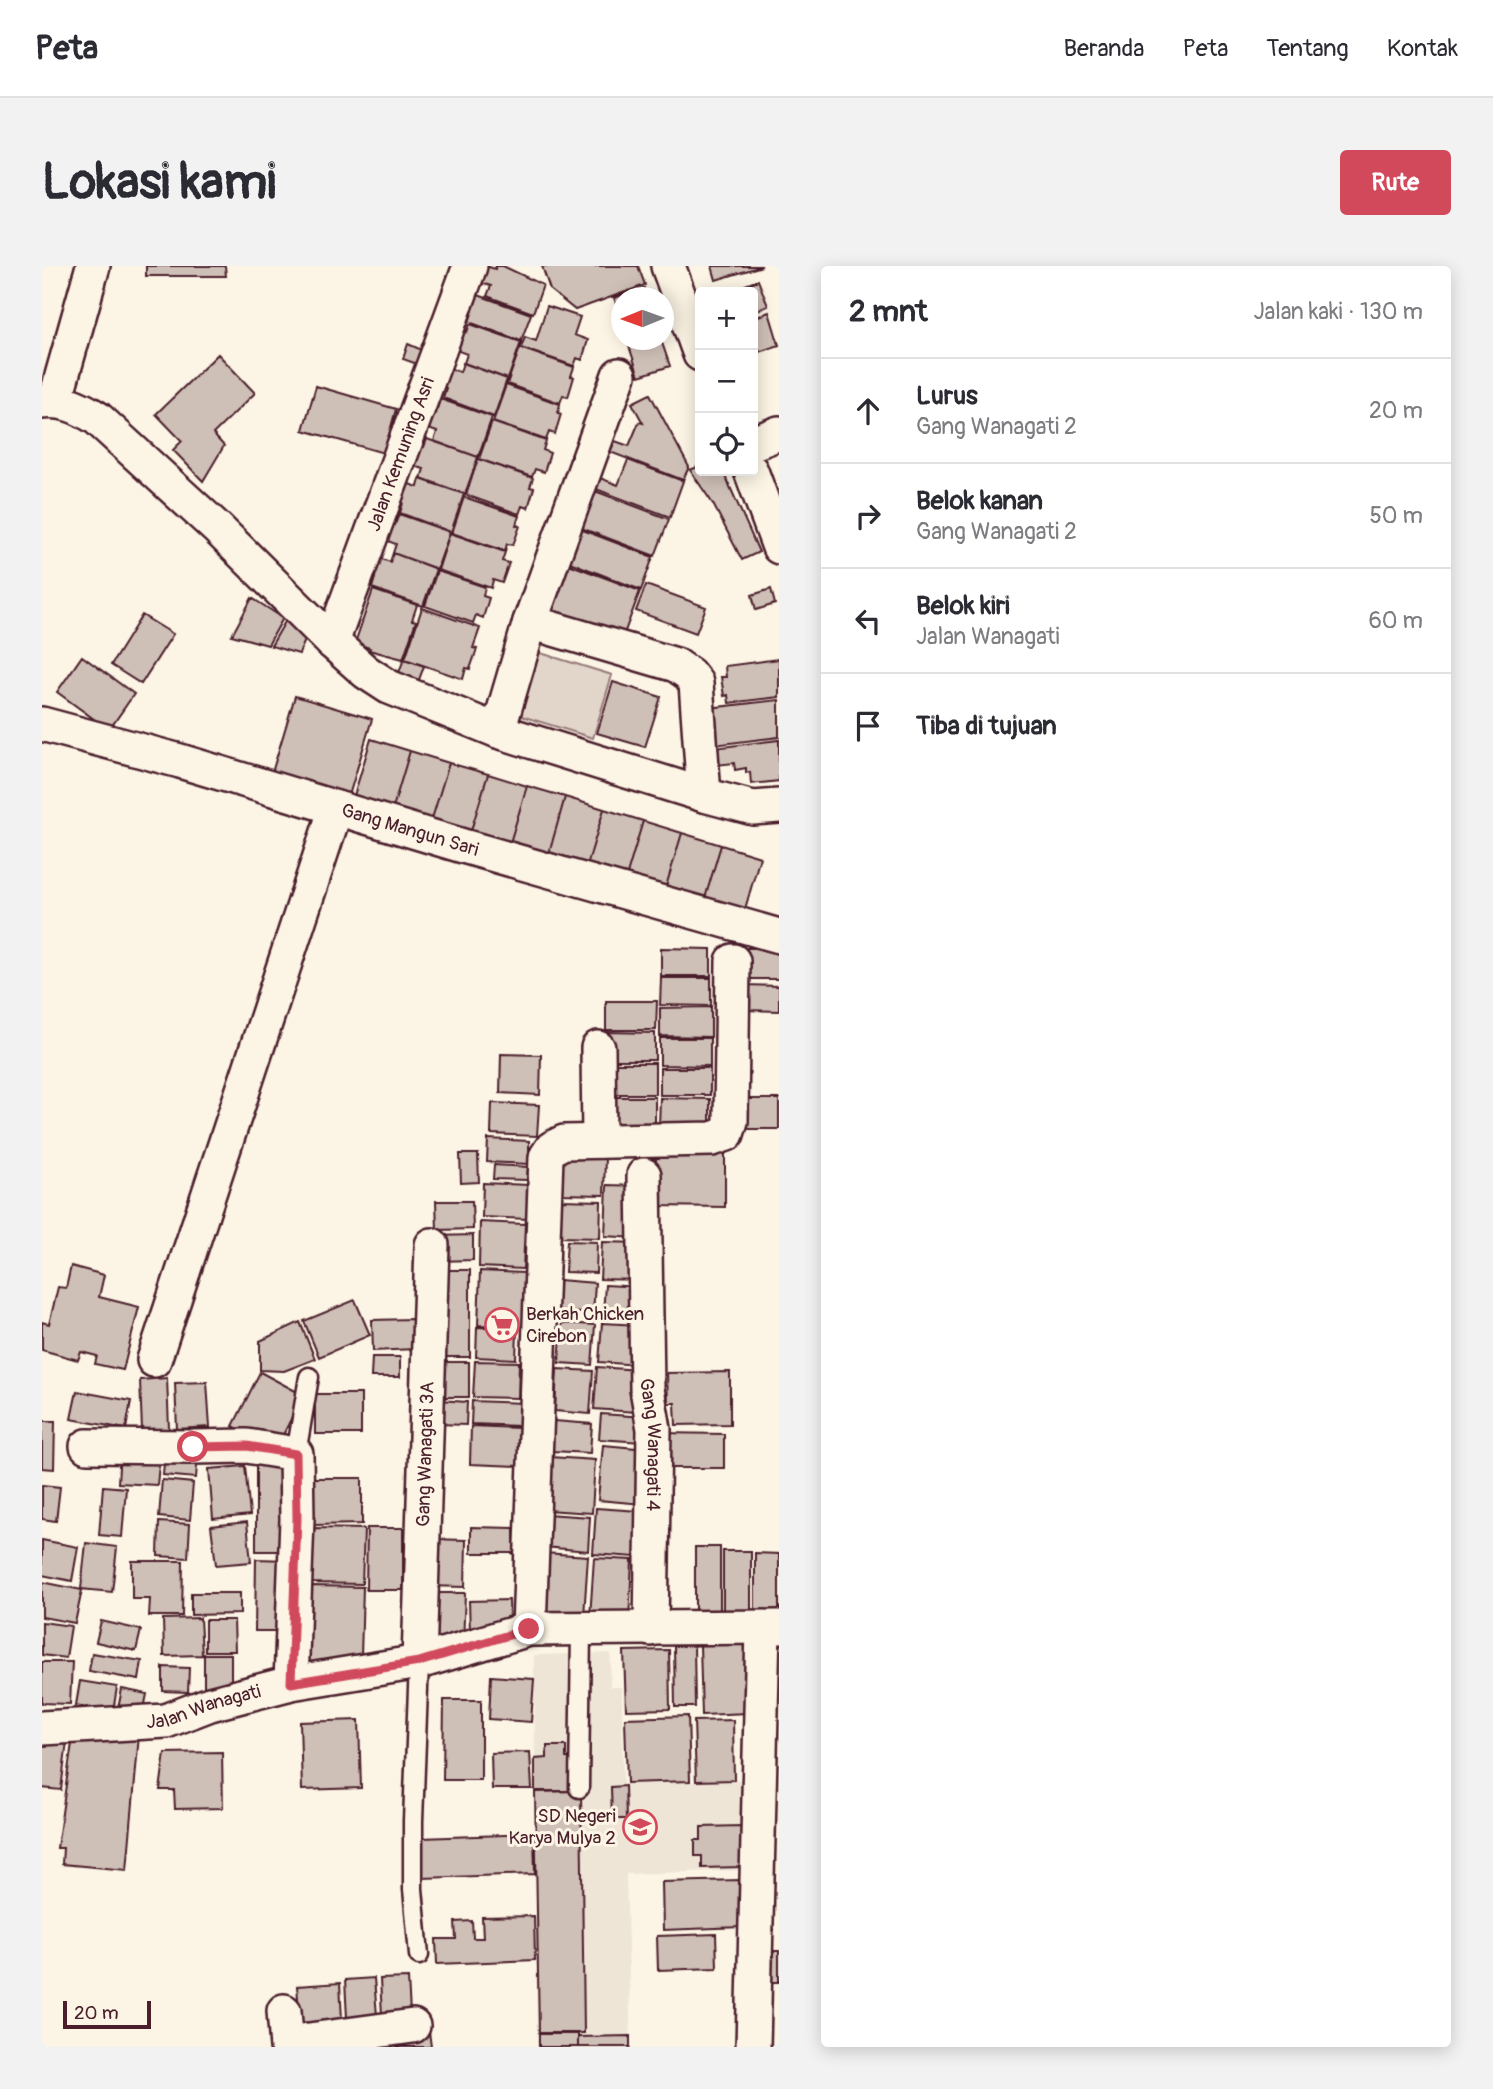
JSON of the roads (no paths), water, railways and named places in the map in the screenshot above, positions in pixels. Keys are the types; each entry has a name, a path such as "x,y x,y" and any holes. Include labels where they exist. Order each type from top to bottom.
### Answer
{"street":[{"path":"93,266 48,401 78,407 97,418 217,528 366,672 389,687 498,731 753,808 779,806"},
{"name":"Jalan Kemuning Asri","path":"332,642 470,266"},
{"path":"668,266 699,350"},
{"path":"498,731 530,622 618,375"},
{"path":"758,441 779,433"},
{"path":"753,476 779,547"},
{"path":"530,622 676,665 689,674 696,683 705,795"},
{"name":"Gang Mangun Sari","path":"42,724 180,761 779,936"},
{"path":"154,1360 336,808"},
{"path":"529,1629 546,1157 552,1148 564,1142 712,1139 727,1134 731,1121 733,961"},
{"path":"598,1048 599,1141"},
{"name":"Gang Wanagati 4","path":"644,1175 647,1389 654,1429 651,1629"},
{"name":"Gang Wanagati 3A","path":"419,1662 432,1245"},
{"path":"87,1446 247,1446 296,1454 297,1519 291,1683"},
{"path":"753,2047 771,1627"},
{"name":"Jalan Wanagati","path":"42,1728 166,1721 210,1704 291,1683 419,1662 529,1629 771,1627"},
{"path":"286,2034 413,2026"}],"lane":[{"path":"296,1454 309,1377"},
{"path":"579,1788 581,1629"},
{"path":"419,1662 413,1821 413,1889 419,1955"}],"place":[{"name":"Berkah Chicken Cirebon","path":"502,1325"},
{"name":"SD Negeri Karya Mulya 2","path":"640,1827"}]}
